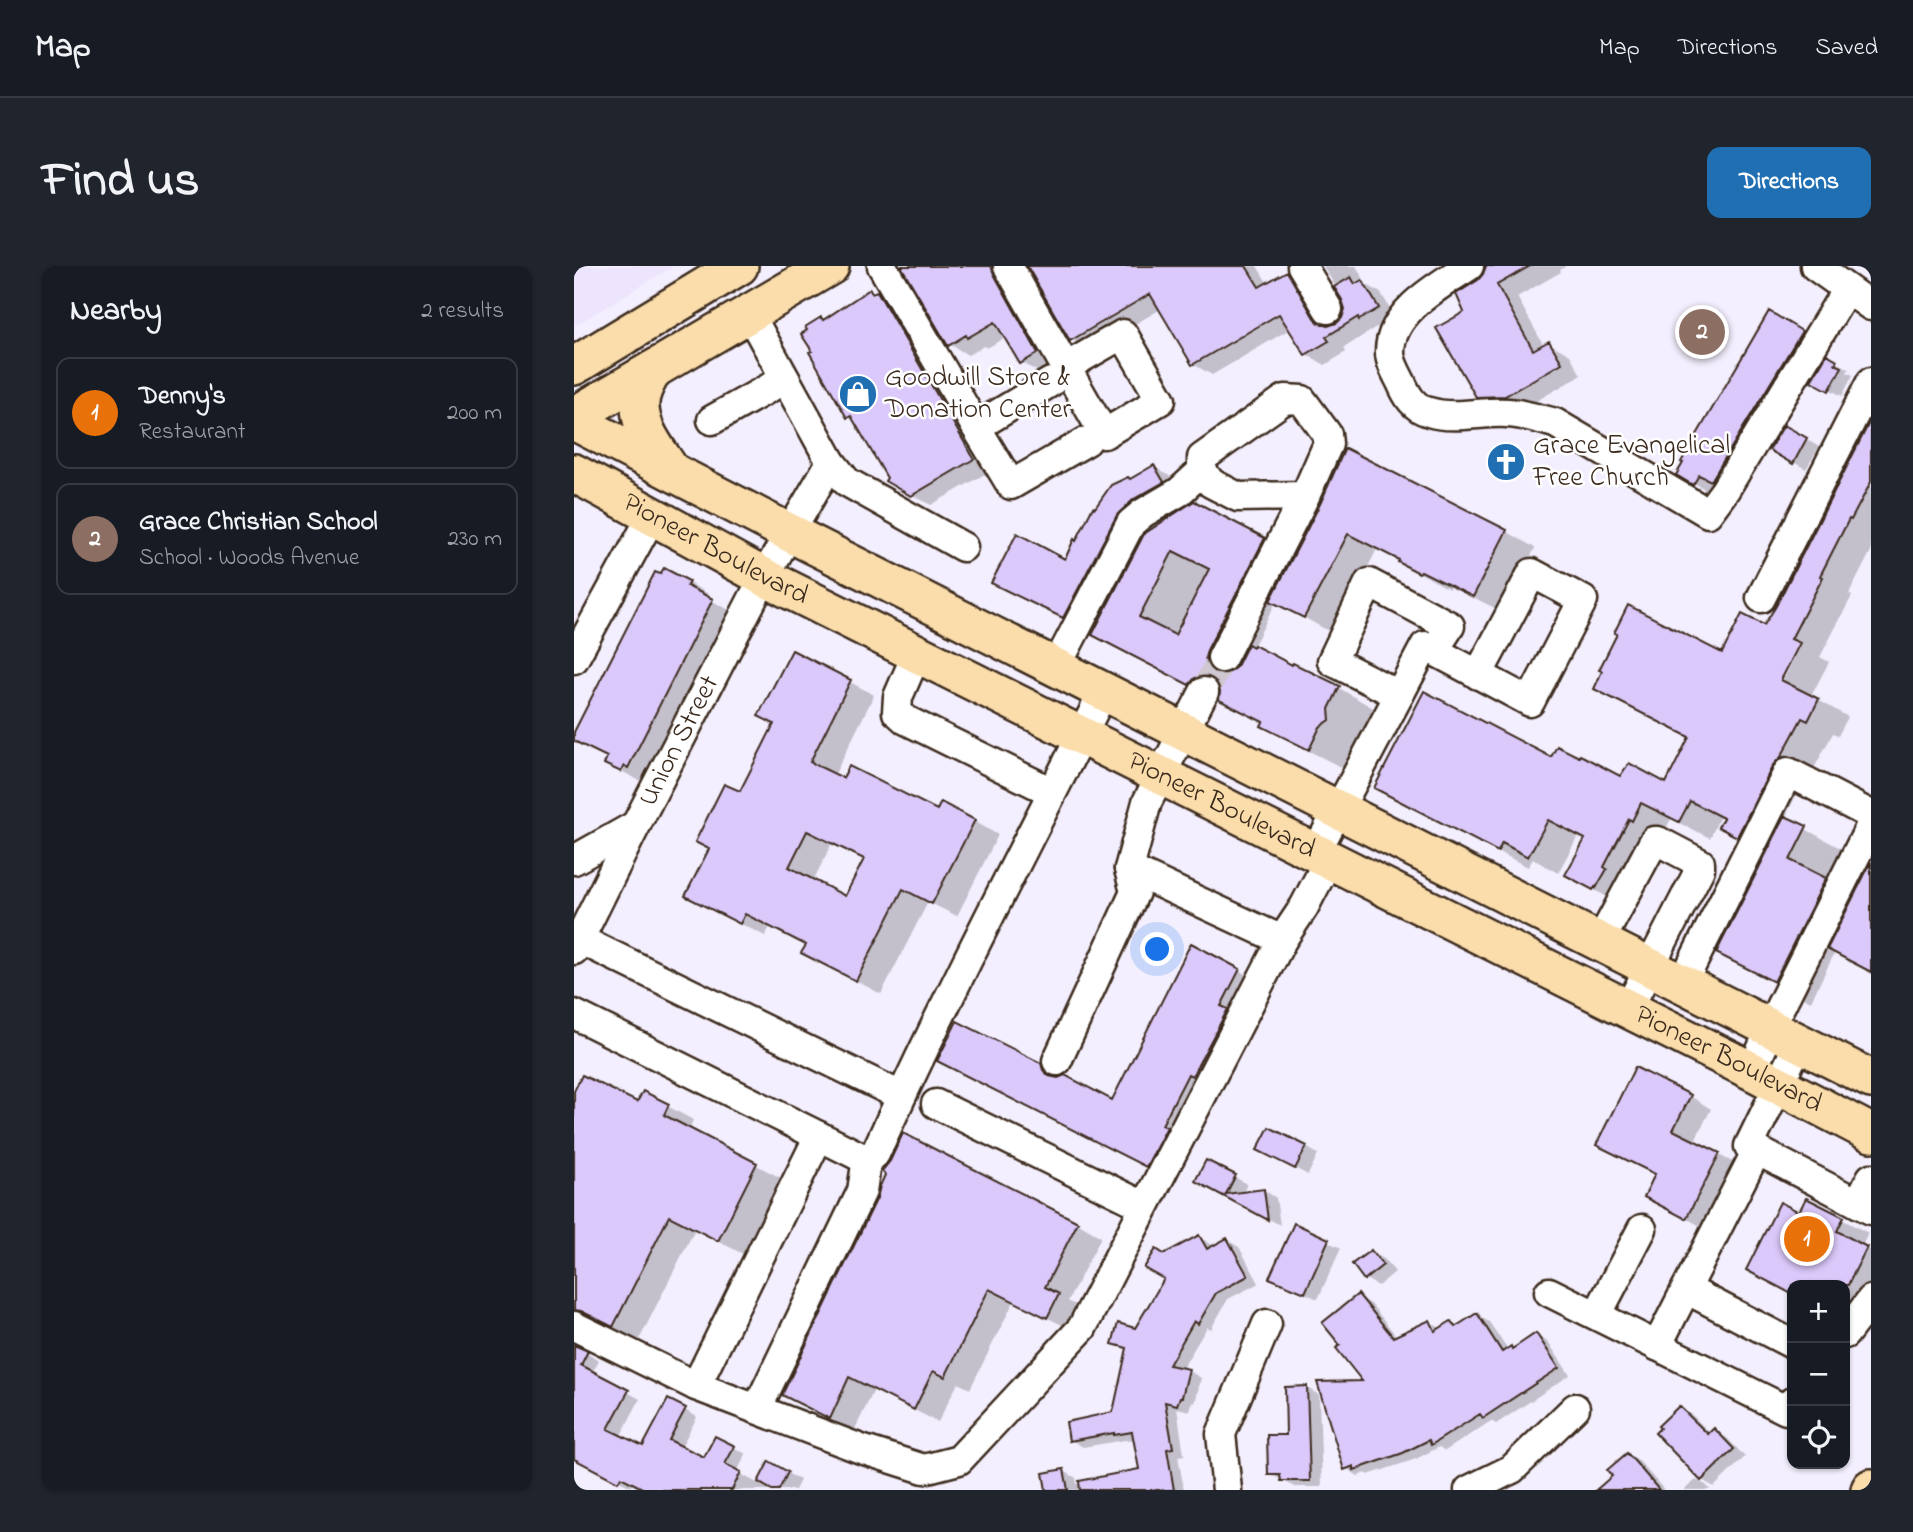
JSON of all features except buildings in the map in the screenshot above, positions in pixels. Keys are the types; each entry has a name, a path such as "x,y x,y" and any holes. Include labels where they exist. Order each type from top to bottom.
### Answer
{"main road":[{"path":"574,366 739,266"},
{"path":"574,419 830,266"},
{"path":"653,370 644,387 640,406 647,431 671,471"},
{"name":"Pioneer Boulevard","path":"574,419 790,533 1871,1079"},
{"name":"Pioneer Boulevard","path":"574,473 764,577 1629,1009 1871,1133"}],"street":[{"path":"882,266 1011,485 1087,441"},
{"path":"976,427 1058,375 1008,266"},
{"path":"1302,266 1328,309"},
{"path":"1469,266 1422,296 1393,335 1389,354 1406,394 1417,408 1430,413 1456,415 1508,413 1555,423 1708,513 1725,490 1847,289"},
{"path":"1815,266 1871,306"},
{"path":"750,313 831,462 847,482 963,547"},
{"path":"712,420 785,379"},
{"path":"1761,598 1871,382"},
{"path":"1222,658 1304,496 1328,444 1327,434 1302,400 1285,399 1202,458 1202,471 1211,483 1238,497 1304,496"},
{"name":"Union Street","path":"577,945 764,577 831,462"},
{"path":"1056,667 1131,523 1179,492 1202,471"},
{"path":"574,659 652,516"},
{"path":"1399,695 1332,661 1369,583 1450,626 1434,651"},
{"path":"574,1326 696,1386 861,1449 924,1469 959,1461 1082,1328 1282,940 1304,907 1338,810 1425,646 1478,675"},
{"path":"917,653 898,698 897,712 906,720 1052,792"},
{"path":"574,1014 859,1156 867,1158 875,1154 901,1096 1104,691"},
{"path":"1057,1061 1135,892 1129,869 1147,802 1204,692"},
{"path":"1682,984 1787,772 1871,815"},
{"path":"576,853 636,825"},
{"path":"1871,825 1780,1007 1785,1036 1765,1078 1749,1146 1864,1207 1871,1178"},
{"path":"1600,942 1654,841 1700,863 1700,869 1629,1009"},
{"path":"1129,869 1282,940"},
{"path":"577,945 901,1096"},
{"path":"936,1104 1144,1206"},
{"path":"696,1386 819,1136"},
{"path":"1657,1346 1757,1150"},
{"path":"757,1409 862,1191 867,1158"},
{"path":"1597,1315 1642,1230"},
{"path":"1686,1289 1790,1343"},
{"path":"1549,1292 1786,1410 1789,1406"},
{"path":"1850,1327 1871,1300"},
{"path":"1227,1490 1221,1434 1267,1324"},
{"path":"1469,1490 1512,1469 1575,1408"}],"shaded area":[{"path":"574,266 674,266 574,326"}],"tunnel":[{"path":"1204,692 1222,658"}],"place":[{"name":"Grace Christian School","path":"1702,332"},
{"name":"Goodwill Store & Donation Center","path":"858,394"},
{"name":"Grace Evangelical Free Church","path":"1506,462"},
{"name":"Denny's","path":"1807,1239"}]}
